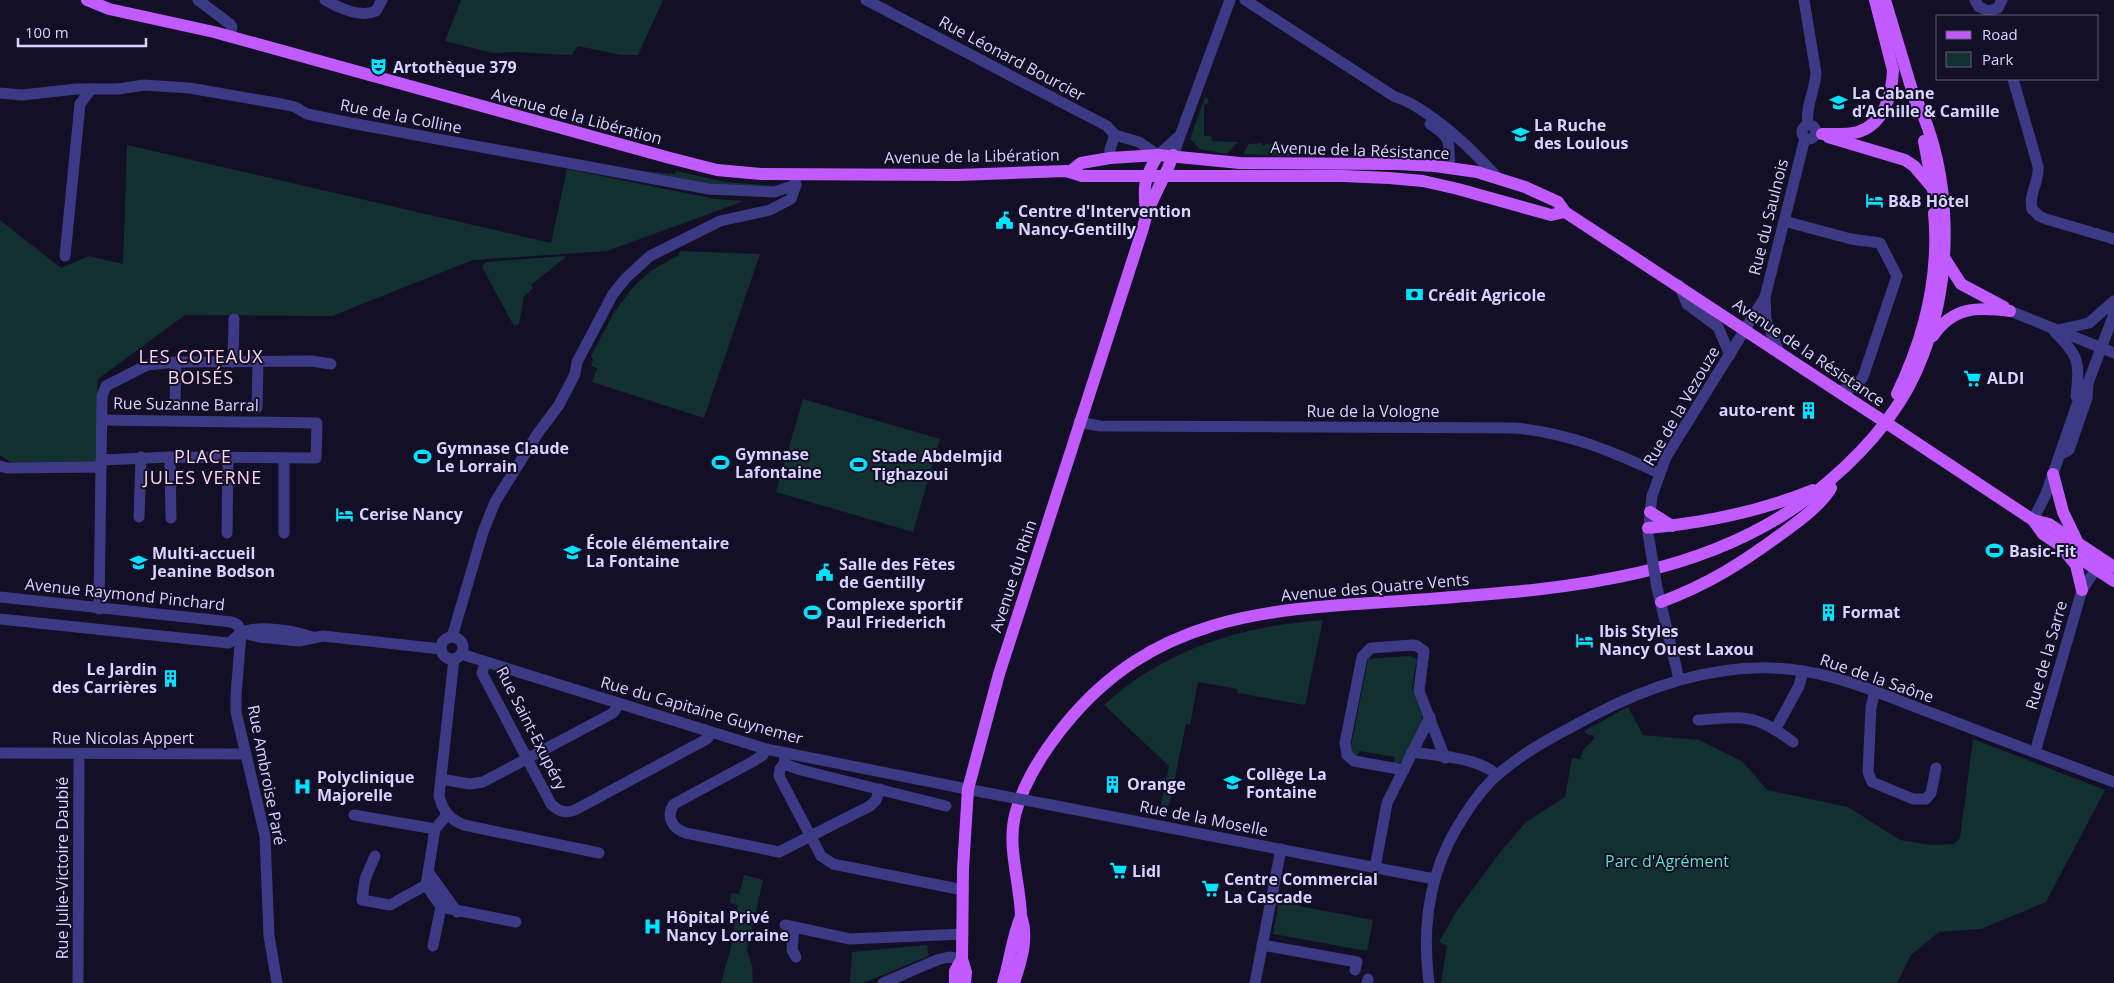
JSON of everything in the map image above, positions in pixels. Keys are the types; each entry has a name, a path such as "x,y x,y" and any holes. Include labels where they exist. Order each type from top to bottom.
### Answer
{"main road":[{"name":"Avenue de la Libération","path":"87,0 109,9 230,37 693,164 737,172 794,179 1071,171 1082,176 1166,175"},
{"path":"1813,132 1858,132 1874,122 1886,107 1893,70 1875,0"},
{"name":"Avenue des Quatre Vents","path":"1880,428 1911,364 1928,312 1933,287 1936,253 1932,188 1916,99 1885,0"},
{"name":"Avenue des Quatre Vents","path":"1014,983 1026,928 1021,916 1012,838 1015,814 1030,778 1060,731 1088,700 1121,672 1157,648 1212,625 1273,612 1547,589 1644,572 1703,555 1781,518 1825,486 1844,469 1880,428 1907,392 1917,373 1928,344 1938,304 1944,259 1944,226 1937,164 1928,124 1916,99"},
{"path":"1813,132 1831,140 1905,160 1923,175 1932,188"},
{"path":"1146,175 1158,155"},
{"name":"Avenue de la Libération","path":"1071,171 1081,163 1110,158 1173,155"},
{"path":"1166,175 1173,155"},
{"name":"Avenue de la Résistance","path":"1173,155 1240,163 1435,166 1498,178 1525,187 1558,202 1565,212 2033,520 2049,524 2114,567"},
{"path":"1110,158 1116,169 1132,181 1144,199"},
{"path":"1423,181 1424,174 1435,166"},
{"path":"1450,168 1461,181 1479,194"},
{"name":"Avenue du Rhin","path":"1146,175 1144,199 1146,212"},
{"name":"Avenue de la Résistance","path":"1166,175 1343,176 1423,181 1479,194 1551,215 1565,212"},
{"name":"Avenue du Rhin","path":"965,983 966,972 962,960 963,890 968,788 999,674 1143,228 1146,212 1166,175"},
{"path":"1944,259 1961,284 2010,311"},
{"path":"1928,344 1944,322 1964,311 1983,308 2010,311"},
{"path":"1661,602 1707,583 1749,558 1804,516 1828,494 1844,469"},
{"path":"2053,474 2063,512 2078,544"},
{"path":"1648,534 1672,526 1752,510 1825,486"},
{"path":"1650,512 1672,526"},
{"name":"Avenue de la Résistance","path":"2033,520 2043,534 2114,581"},
{"path":"2059,544 2076,565 2082,590"},
{"path":"2096,569 2104,567 2114,573"},
{"name":"Avenue des Quatre Vents","path":"1003,983 1013,946 1015,930 1021,916"},
{"name":"Avenue du Rhin","path":"955,983 955,971 962,960"}],"street":[{"path":"198,0 230,24 232,28 230,37"},
{"path":"326,0 343,9 370,13 376,11 382,0"},
{"name":"Rue Léonard Bourcier","path":"866,0 1107,126 1115,135"},
{"path":"1173,155 1230,0"},
{"path":"1245,0 1395,98 1400,105 1446,136 1450,144 1448,153 1450,168"},
{"name":"Rue du Saulnois","path":"1745,329 1765,297 1784,221 1813,132 1807,114 1816,84 1816,73 1804,0"},
{"path":"1975,0 1982,10 1993,13 2002,0"},
{"path":"2012,80 2038,166 2038,174 2031,197 2032,210 2046,219 2114,239"},
{"name":"Rue de la Colline","path":"0,93 22,95 69,90 118,89 144,86 189,88 282,104 295,107 307,114 351,123 619,173 723,190 774,192 784,189"},
{"path":"65,256 80,104 91,89"},
{"path":"69,90 80,104"},
{"path":"1395,98 1405,99 1446,126 1498,178"},
{"path":"1110,158 1111,145 1115,135 1139,142 1158,155 1179,136"},
{"path":"1435,166 1448,153"},
{"path":"779,205 784,189 794,179"},
{"path":"452,637 495,502 538,433 559,405 575,374 578,362 620,284 640,263 660,250 720,222 761,213 791,199 794,179"},
{"path":"1784,221 1851,239 1875,241 1882,245 1897,276 1863,378 1856,386 1843,394"},
{"path":"1679,286 1687,304 1718,327 1730,355"},
{"path":"1765,297 1766,320 1779,352"},
{"path":"2055,329 2089,323 2114,301"},
{"path":"2010,311 2114,353"},
{"path":"2061,454 2069,450 2087,398 2088,383 2114,314"},
{"path":"233,362 234,319"},
{"name":"Rue de la Vezouze","path":"1679,679 1657,588 1648,534 1653,491 1659,473 1675,442 1745,329"},
{"path":"2055,329 2071,348 2078,363 2075,410"},
{"path":"175,406 176,362"},
{"path":"102,420 102,396 106,386 147,365 176,362 311,362 331,364"},
{"path":"257,408 258,363"},
{"path":"2033,520 2042,504 2061,454 2061,446 2082,390 2088,383"},
{"name":"Rue Suzanne Barral","path":"99,608 102,420 317,422 316,458 284,458"},
{"name":"Rue de la Vologne","path":"1079,422 1094,426 1515,428 1546,431 1578,439 1659,473"},
{"path":"0,466 7,468 170,457 284,458 284,533"},
{"path":"170,457 171,518"},
{"path":"227,533 228,457"},
{"path":"139,516 141,458"},
{"name":"Rue de la Sarre","path":"2035,752 2082,590 2096,569"},
{"name":"Avenue Raymond Pinchard","path":"0,597 232,622 238,625 241,632 259,637 299,641 323,636 441,649"},
{"path":"0,619 228,643 232,642 241,632"},
{"name":"Rue Ambroise Paré","path":"241,632 236,704 245,754 264,836 269,936 277,983"},
{"path":"457,657 446,658 441,649 444,640 452,637 462,643 457,657 439,796 442,808 447,815 464,825 600,853"},
{"path":"1404,770 1354,761 1348,757 1346,743 1360,670 1364,653 1371,648 1412,645 1424,651 1419,691 1445,758"},
{"name":"Rue du Capitaine Guynemer","path":"457,657 485,663 766,749 785,758 968,788"},
{"name":"Rue Saint-Exupéry","path":"485,663 482,673 551,804 560,811 570,812 705,740 710,732"},
{"name":"Rue de la Saône","path":"1429,983 1425,938 1428,906 1434,879 1458,825 1473,802 1497,775 1531,749 1623,700 1679,679 1745,668 1803,671 1830,677 1875,691 2114,782"},
{"path":"1774,730 1799,686 1803,671"},
{"path":"1875,691 1871,707 1868,772 1872,782 1921,800 1931,793 1936,768"},
{"path":"441,779 476,784 613,713 619,704"},
{"path":"1375,868 1388,802 1430,717"},
{"path":"1698,720 1748,719 1763,723 1793,742"},
{"path":"766,749 763,755 752,762 674,804 669,815 673,825 678,830 686,833 775,852 783,851 870,806 876,800 880,789"},
{"path":"1412,752 1476,762 1491,769 1497,775"},
{"name":"Rue Nicolas Appert","path":"0,753 245,754"},
{"name":"Rue Julie-Victoire Daubié","path":"78,983 79,754"},
{"path":"946,806 809,772 785,758 780,769 780,776 822,856 833,864 963,890"},
{"name":"Rue de la Moselle","path":"968,788 1434,879"},
{"path":"354,815 435,829"},
{"path":"433,946 441,907 428,879 435,829 447,815"},
{"path":"1255,983 1280,849"},
{"path":"375,856 365,879 362,900 390,905 428,879"},
{"path":"428,879 457,912"},
{"path":"441,907 457,912 516,922"},
{"path":"796,958 792,950 789,926 850,939 963,934"},
{"path":"1262,945 1357,962 1355,970"},
{"path":"883,983 937,960 949,957 962,960"}],"green space":[{"path":"461,0 663,0 638,55 621,55 578,46 572,55 516,52 493,53 445,41"},
{"path":"1205,97 1209,103 1204,105 1204,136 1211,136 1212,141 1238,142 1227,154 1200,149 1190,139"},
{"path":"1262,143 1264,146 1265,144 1279,143 1290,154 1289,156 1243,154 1249,144"},
{"path":"127,145 551,243 567,169 715,199 744,201 607,251 473,260 332,316 185,315 98,379 95,463 10,462 0,455 0,220 61,268 89,256 123,264"},
{"path":"643,171 675,174 676,171 725,182 775,186 724,186"},
{"path":"682,251 760,254 704,418 592,382 597,368 591,366 593,360 591,356 613,314 634,286 652,270 679,255"},
{"path":"567,256 531,285 533,288 524,297 519,324 514,326 482,267 486,262"},
{"name":"Stade Abdelmjid Tighazoui","path":"803,399 940,439 913,532 776,492"},
{"path":"1323,620 1305,705 1238,693 1237,689 1198,682 1190,725 1186,724 1169,806 1161,805 1169,766 1104,705 1153,669 1179,655 1206,644 1263,628"},
{"path":"1410,656 1417,659 1412,688 1422,715 1422,722 1403,760 1399,763 1394,763 1395,757 1359,751 1357,757 1350,751 1368,659"},
{"name":"Parc d'Agrément","path":"1628,707 1643,735 1699,740 1743,762 1767,790 1848,807 1900,840 1932,845 1954,844 1960,838 1973,739 2105,790 2046,902 1981,929 1939,932 1911,955 1897,983 1441,983 1447,946 1439,942 1456,912 1501,851 1526,822 1565,797 1572,758 1580,759 1583,750 1594,739 1593,735 1588,735 1584,731"},
{"path":"744,875 763,880 747,950 752,966 753,983 721,983 731,947 738,905 730,903 731,893 739,894"},
{"path":"1280,893 1300,897 1299,906 1373,920 1367,951 1273,934"},
{"path":"927,945 929,956 863,983 850,983 852,952"}],"place":[{"name":"Artothèque 379","path":"379,67"},
{"name":"La Cabane d’Achille & Camille","path":"1838,102"},
{"name":"La Ruche des Loulous","path":"1520,134"},
{"name":"B&B Hôtel","path":"1874,201"},
{"name":"Centre d'Intervention Nancy-Gentilly","path":"1004,220"},
{"name":"Crédit Agricole","path":"1414,295"},
{"name":"ALDI","path":"1973,378"},
{"name":"auto-rent","path":"1809,410"},
{"name":"Gymnase Claude Le Lorrain","path":"422,457"},
{"name":"Gymnase Lafontaine","path":"721,463"},
{"name":"Stade Abdelmjid Tighazoui","path":"858,465"},
{"name":"Cerise Nancy","path":"345,514"},
{"name":"Basic-Fit","path":"1995,551"},
{"name":"École élémentaire La Fontaine","path":"572,552"},
{"name":"Multi-accueil Jeanine Bodson","path":"138,562"},
{"name":"Salle des Fêtes de Gentilly","path":"825,573"},
{"name":"Format","path":"1828,612"},
{"name":"Complexe sportif Paul Friederich","path":"812,613"},
{"name":"Ibis Styles Nancy Ouest Laxou","path":"1585,640"},
{"name":"Le Jardin des Carrières","path":"171,678"},
{"name":"Collège La Fontaine","path":"1232,783"},
{"name":"Orange","path":"1113,784"},
{"name":"Polyclinique Majorelle","path":"303,786"},
{"name":"Lidl","path":"1118,871"},
{"name":"Centre Commercial La Cascade","path":"1210,888"},
{"name":"Hôpital Privé Nancy Lorraine","path":"652,926"}],"district":[{"name":"LES COTEAUX BOISÉS","path":"201,366"},
{"name":"PLACE JULES VERNE","path":"203,466"}]}
